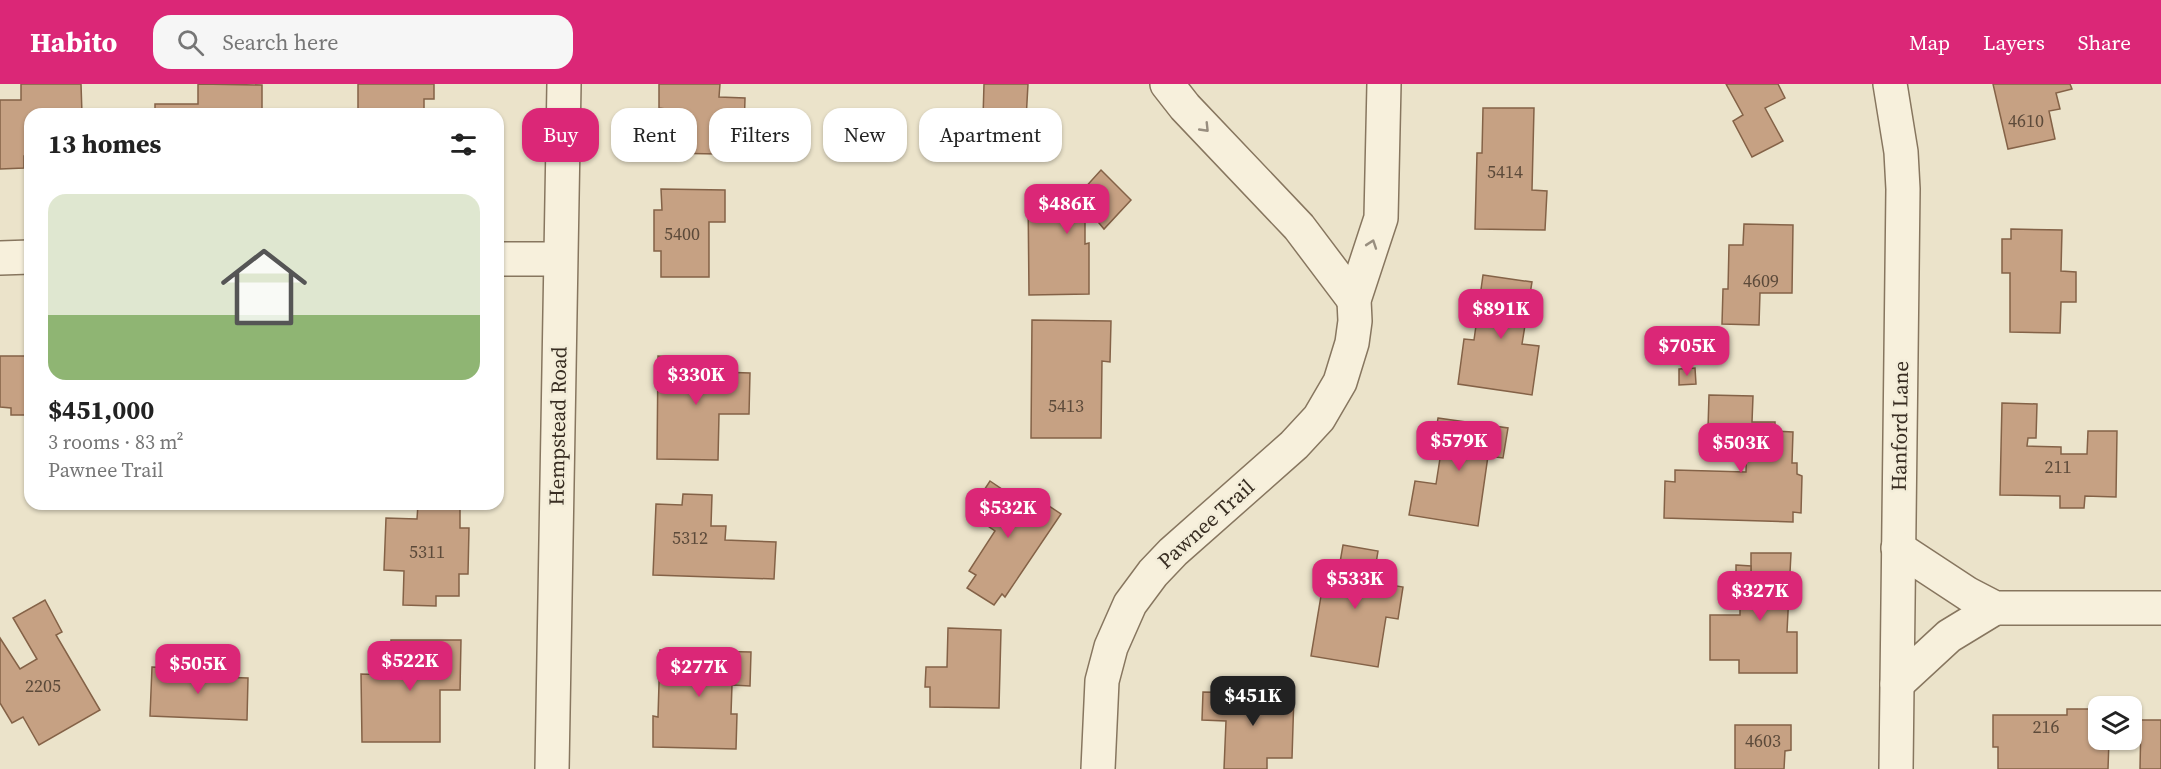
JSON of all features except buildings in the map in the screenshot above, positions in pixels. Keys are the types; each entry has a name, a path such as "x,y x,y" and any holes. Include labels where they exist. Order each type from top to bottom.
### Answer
{"street":[{"name":"Hempstead Road","path":"552,769 564,84"},
{"path":"1167,84 1185,107 1299,227 1354,300"},
{"name":"Pawnee Trail","path":"1098,769 1102,681 1111,646 1130,604 1153,573 1173,552 1294,445 1319,418 1340,382 1352,343 1355,321 1354,300 1381,218 1384,84"},
{"name":"Hanford Lane","path":"1890,84 1901,152 1903,189 1896,769"},
{"path":"0,258 24,257"},
{"path":"504,259 560,260"},
{"path":"1898,548 1968,594 1995,608 2161,608"},
{"path":"1897,684 1949,636 1995,608"}]}
